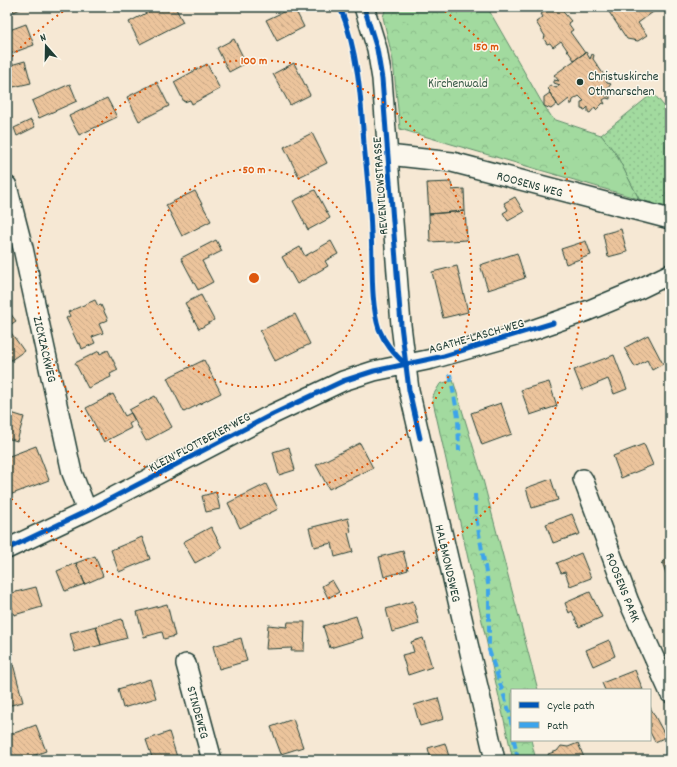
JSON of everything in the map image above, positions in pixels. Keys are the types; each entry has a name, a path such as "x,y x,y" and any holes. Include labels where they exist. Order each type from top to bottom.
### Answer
{"street":[{"name":"REVENTLOWSTRASSE","path":"364,7 377,49 406,365"},
{"name":"ROOSENS WEG","path":"388,156 452,162 670,219"},
{"name":"ZICKZACKWEG","path":"7,186 25,255 72,473 87,511"},
{"name":"AGATHE-LASCH-WEG","path":"406,365 444,356 538,328 594,308 670,274"},
{"name":"KLEIN FLOTTBEKER WEG","path":"7,549 87,511 267,418 337,384 374,371 406,365"},
{"name":"HALBMONDSWEG","path":"406,365 412,403 495,760"},
{"name":"ROOSENS PARK","path":"583,479 629,602 670,693"},
{"name":"STINDEWEG","path":"186,664 212,760"}],"green space":[{"name":"Kirchenwald","path":"386,7 487,7 541,101 553,119 601,135 616,154 639,199 400,129 393,61 383,17"},
{"path":"653,93 670,113 670,209 639,199 616,154 601,135"},
{"path":"453,380 482,476 538,689 511,689 511,741 531,741 536,760 513,760 432,397 440,384"}],"building":[{"path":"7,7 24,7 14,12 12,8 7,10"},
{"path":"158,7 175,7 183,22 140,44 129,22"},
{"path":"294,7 304,27 277,41 266,20"},
{"path":"551,7 552,9 559,7 571,21 568,23 573,30 570,32 585,53 574,60 561,41 553,47 550,43 547,44 544,39 545,36 536,22 543,17 541,14"},
{"path":"610,7 660,7 638,23 647,35 638,41 627,39 607,9"},
{"path":"26,24 34,45 7,55 7,31"},
{"path":"234,39 246,63 229,72 217,48"},
{"name":"Christuskirche Othmarschen","path":"586,52 590,59 592,54 594,55 593,59 604,75 608,76 607,78 604,77 607,83 611,84 605,92 606,96 610,96 610,99 606,98 603,100 605,104 603,103 596,110 595,107 590,113 588,112 588,107 585,110 581,109 581,102 584,101 579,96 573,100 572,104 570,104 569,99 559,107 548,89 550,85 556,88 560,85 554,83 554,80 559,81 554,75"},
{"path":"25,61 31,83 9,88 7,66"},
{"path":"294,63 310,95 290,105 273,74"},
{"path":"207,64 220,89 192,104 190,100 184,102 174,82"},
{"path":"157,82 169,106 139,121 127,97"},
{"path":"70,84 77,101 39,118 32,101"},
{"path":"550,93 557,104 551,109 544,106 544,97"},
{"path":"107,98 117,117 79,135 69,116"},
{"path":"31,120 35,127 17,136 14,128"},
{"path":"312,133 327,163 299,177 284,147"},
{"path":"451,182 452,190 464,189 465,211 429,214 427,183"},
{"path":"315,190 330,218 308,230 293,201"},
{"path":"195,191 211,221 182,236 166,205"},
{"path":"515,197 524,212 508,221 503,213 508,210 504,203"},
{"path":"465,211 467,240 430,242 429,214"},
{"path":"621,229 627,252 608,257 603,234"},
{"path":"216,240 222,251 202,261 213,282 198,290 181,258"},
{"path":"331,241 338,254 325,261 328,266 297,284 282,257 300,247 305,256"},
{"path":"586,241 591,255 566,264 561,249"},
{"path":"517,253 525,278 488,290 480,265"},
{"path":"457,266 468,312 443,318 432,272"},
{"path":"201,295 214,320 199,329 185,303"},
{"path":"95,300 98,306 101,305 108,320 99,324 103,333 92,337 95,343 82,349 80,343 78,344 66,318 70,316 68,312"},
{"path":"10,313 16,321 7,327 7,314"},
{"path":"295,314 310,344 275,361 260,331"},
{"path":"7,327 24,351 7,363"},
{"path":"648,335 663,364 652,370 647,360 635,367 624,348"},
{"path":"108,350 118,370 110,374 111,377 88,388 75,363 99,351 100,354"},
{"path":"614,355 627,389 614,394 608,379 582,390 574,370"},
{"path":"204,360 221,393 184,412 167,378"},
{"path":"549,382 557,406 530,415 521,390"},
{"path":"113,394 125,416 131,413 135,420 129,424 131,428 104,442 86,408"},
{"path":"155,396 172,427 146,441 129,410"},
{"path":"501,403 512,434 482,445 471,413"},
{"path":"11,413 24,417 17,441 7,438 7,425"},
{"path":"360,443 373,468 329,489 316,465"},
{"path":"644,444 653,465 621,478 613,456"},
{"path":"36,446 49,480 7,496 7,457"},
{"path":"289,447 295,470 279,475 273,452"},
{"path":"551,479 558,500 532,508 526,488"},
{"path":"266,484 278,509 240,528 228,503"},
{"path":"216,492 220,509 206,512 202,496"},
{"path":"572,514 580,534 553,543 546,524"},
{"path":"348,518 351,532 348,533 353,552 335,557 332,543 314,547 309,528"},
{"path":"211,527 222,548 195,563 183,542"},
{"path":"142,537 150,559 119,572 111,550"},
{"path":"403,551 408,570 384,577 379,557"},
{"path":"581,553 591,578 570,586 565,572 561,573 557,563"},
{"path":"95,556 103,576 85,584 76,563"},
{"path":"670,559 670,584 662,562"},
{"path":"76,563 85,584 65,591 57,571"},
{"path":"332,580 339,592 328,598 322,586"},
{"path":"36,587 42,607 14,615 8,594"},
{"path":"590,592 602,617 579,627 572,611 569,613 565,603"},
{"path":"413,601 419,624 392,632 386,609"},
{"path":"167,604 175,636 164,639 162,632 144,637 137,612"},
{"path":"356,616 363,638 330,648 323,626"},
{"path":"122,619 127,638 101,645 96,626"},
{"path":"288,622 305,622 304,651 291,651 292,648 266,649 268,625 287,627"},
{"path":"96,626 101,645 75,652 70,633"},
{"path":"241,638 247,661 219,669 213,646"},
{"path":"423,638 432,667 408,675 402,655 414,652 411,642"},
{"path":"609,640 615,656 593,666 586,650"},
{"path":"13,664 23,702 7,706 7,665"},
{"path":"635,670 643,689 605,689 602,683"},
{"path":"150,679 156,698 123,708 118,689"},
{"path":"438,698 444,719 420,726 414,705"},
{"path":"651,709 666,737 655,742 651,734"},
{"path":"293,719 303,747 281,754 271,727"},
{"path":"36,725 46,751 22,760 7,760 7,741 11,740 9,735"},
{"path":"169,732 177,757 167,760 153,760 146,740"},
{"path":"445,743 450,760 431,760 428,748"},
{"path":"578,743 585,760 550,760 548,754 557,751 561,746 568,747"}],"marked path":[{"path":"450,374 458,417 459,451"},
{"path":"475,494 476,517 489,589 489,650 511,721"},
{"path":"514,741 518,760"}],"cycle path":[{"path":"340,7 351,40 358,74 369,199 373,294 376,318 381,334 387,344 406,365"},
{"path":"364,7 377,49 382,79 401,325 409,390 420,438"},
{"path":"7,549 87,511 273,414 343,381 374,371 444,356 553,323"}],"place":[{"name":"Christuskirche Othmarschen","path":"580,82"}]}
